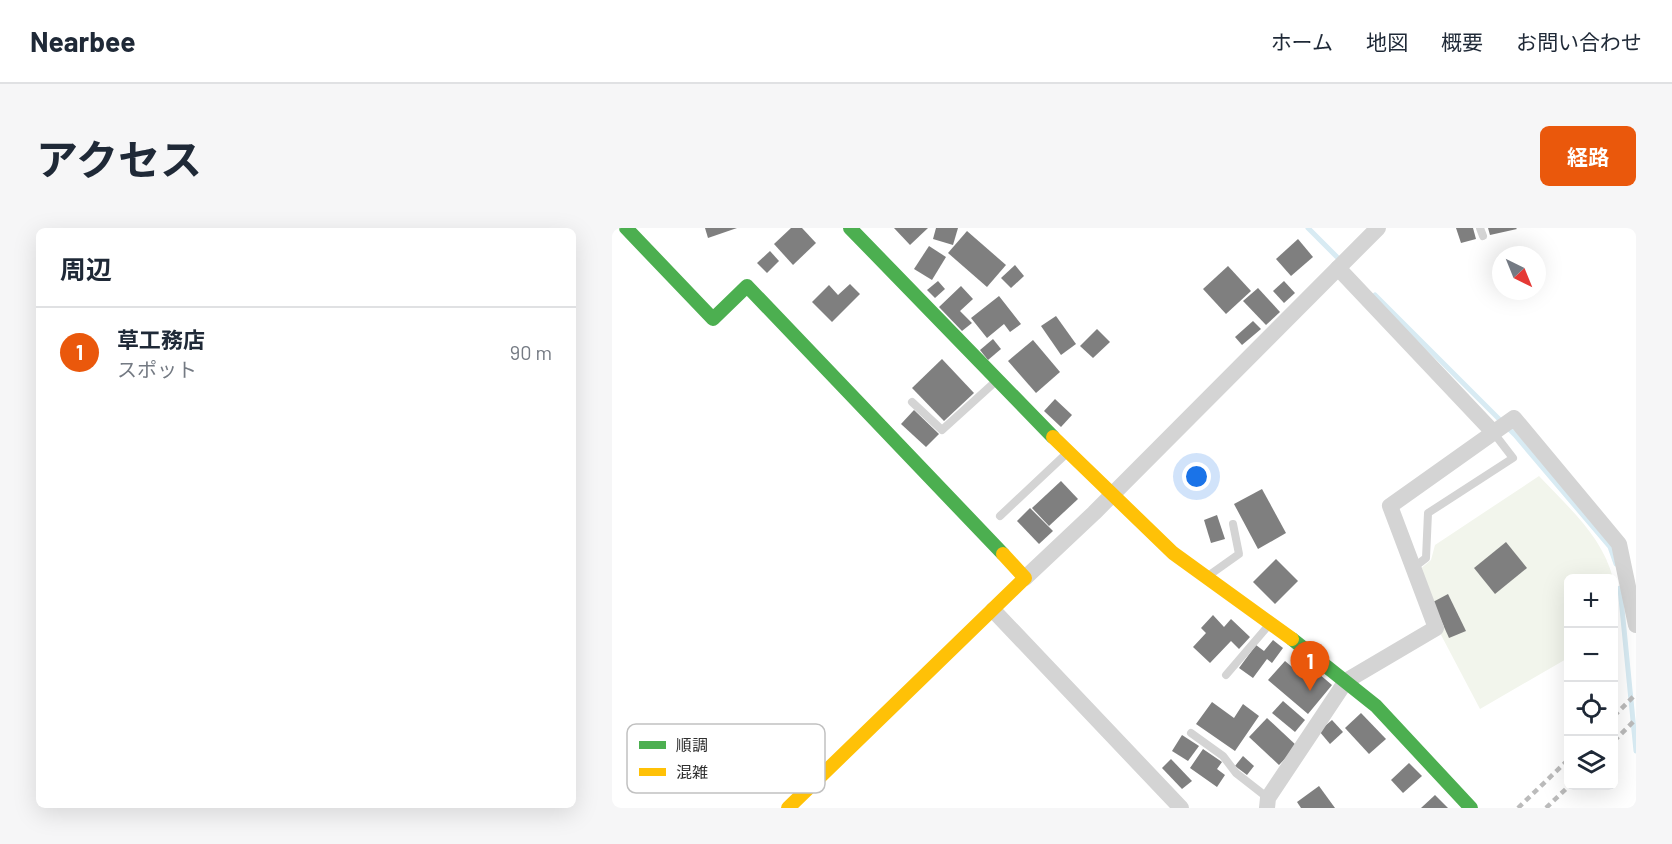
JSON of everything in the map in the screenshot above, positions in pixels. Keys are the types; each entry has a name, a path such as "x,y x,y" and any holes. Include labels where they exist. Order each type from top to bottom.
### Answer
{"street":[{"path":"626,228 713,319 747,286 1025,578"},
{"path":"850,228 1068,452 1173,553 1270,623 1376,706 1471,808"},
{"path":"825,773 1094,513 1110,494 1378,228"},
{"path":"1338,268 1493,432"},
{"path":"1267,803 1346,681 1436,628 1390,506 1514,418 1618,544 1636,625"},
{"path":"993,610 1181,808"},
{"path":"789,808 804,793"}],"lane":[{"path":"912,402 942,430 998,380"},
{"path":"1413,568 1426,558 1428,513 1513,458 1493,432"},
{"path":"1000,516 1068,452"},
{"path":"1206,578 1239,554 1233,524"},
{"path":"1226,675 1270,623"},
{"path":"1191,733 1223,756 1236,773 1267,803"}],"shaded area":[{"path":"1539,476 1573,511 1593,536 1612,574 1564,574 1564,660 1480,709 1440,633 1419,570 1431,560 1435,545"}],"building":[{"path":"705,228 737,228 708,238"},
{"path":"791,228 802,228 816,243 793,265 774,244"},
{"path":"894,228 928,228 910,245"},
{"path":"936,228 958,228 953,245 933,239"},
{"path":"1456,228 1473,228 1476,239 1461,243"},
{"path":"1488,228 1516,228 1517,229 1490,235"},
{"path":"967,231 1006,265 987,287 948,253"},
{"path":"1298,239 1313,257 1291,276 1276,259"},
{"path":"929,246 946,257 932,280 914,269"},
{"path":"770,251 779,261 767,273 757,263"},
{"path":"1015,265 1024,276 1011,288 1001,278"},
{"path":"1228,266 1251,291 1226,314 1203,289"},
{"path":"938,281 945,289 935,298 927,290"},
{"path":"1284,281 1295,293 1284,303 1273,291"},
{"path":"850,284 860,294 832,322 812,302 829,285 838,295"},
{"path":"961,286 973,299 960,311 972,323 962,331 939,307"},
{"path":"1258,288 1280,312 1266,325 1243,301"},
{"path":"999,296 1021,324 1010,332 1004,324 987,338 971,318"},
{"path":"1056,316 1076,344 1061,355 1041,326"},
{"path":"1253,321 1261,329 1242,345 1235,337"},
{"path":"1097,329 1110,342 1093,358 1080,346"},
{"path":"993,339 1001,349 988,360 980,350"},
{"path":"1033,340 1060,372 1036,393 1008,361"},
{"path":"942,359 974,393 944,421 912,388"},
{"path":"1055,399 1072,415 1061,427 1044,411"},
{"path":"914,410 939,434 926,447 901,424"},
{"path":"1061,481 1078,499 1049,526 1032,508"},
{"path":"1262,489 1286,533 1258,549 1234,504"},
{"path":"1030,508 1053,531 1039,544 1017,521"},
{"path":"1217,515 1225,539 1211,543 1204,520"},
{"path":"1506,542 1527,568 1495,594 1474,568"},
{"path":"1276,559 1298,581 1275,604 1253,582"},
{"path":"1448,594 1466,631 1449,638 1433,602"},
{"path":"1213,615 1224,627 1231,619 1250,637 1239,649 1231,641 1210,663 1193,647 1206,633 1201,628"},
{"path":"1273,640 1283,648 1272,663 1267,659 1253,678 1239,668 1256,645 1264,651"},
{"path":"1285,661 1304,677 1312,668 1332,685 1308,714 1268,680"},
{"path":"1283,701 1305,720 1295,732 1272,713"},
{"path":"1212,702 1234,718 1243,704 1259,716 1235,751 1196,724"},
{"path":"1361,713 1386,739 1369,754 1345,728"},
{"path":"1267,718 1297,746 1279,765 1249,737"},
{"path":"1332,720 1343,732 1330,744 1319,731"},
{"path":"1182,735 1199,746 1188,761 1172,751"},
{"path":"1203,749 1222,762 1217,769 1225,775 1217,787 1190,768"},
{"path":"1243,756 1254,766 1247,775 1235,766"},
{"path":"1171,759 1192,781 1182,789 1162,768"},
{"path":"1409,763 1422,776 1403,793 1391,780"},
{"path":"1319,786 1335,808 1301,808 1297,802"},
{"path":"1435,795 1448,808 1421,808"}],"waterway":[{"path":"1308,228 1341,261"},
{"path":"1375,295 1515,435 1610,547 1616,564"},
{"path":"1620,588 1636,751"}],"railway":[{"path":"1618,712 1636,694"},
{"path":"1618,737 1636,719"},
{"path":"1518,808 1564,764"},
{"path":"1546,808 1565,790"}],"traffic: fast":[{"path":"626,228 713,319 747,286 1003,554"},
{"path":"850,228 1053,437"},
{"path":"1292,639 1376,706 1471,808"}],"traffic: slow":[{"path":"1053,437 1173,553 1292,639"},
{"path":"825,772 1025,578 1003,554"},
{"path":"788,808 803,793"}],"place":[{"name":"草工務店","path":"1310,691"}]}
